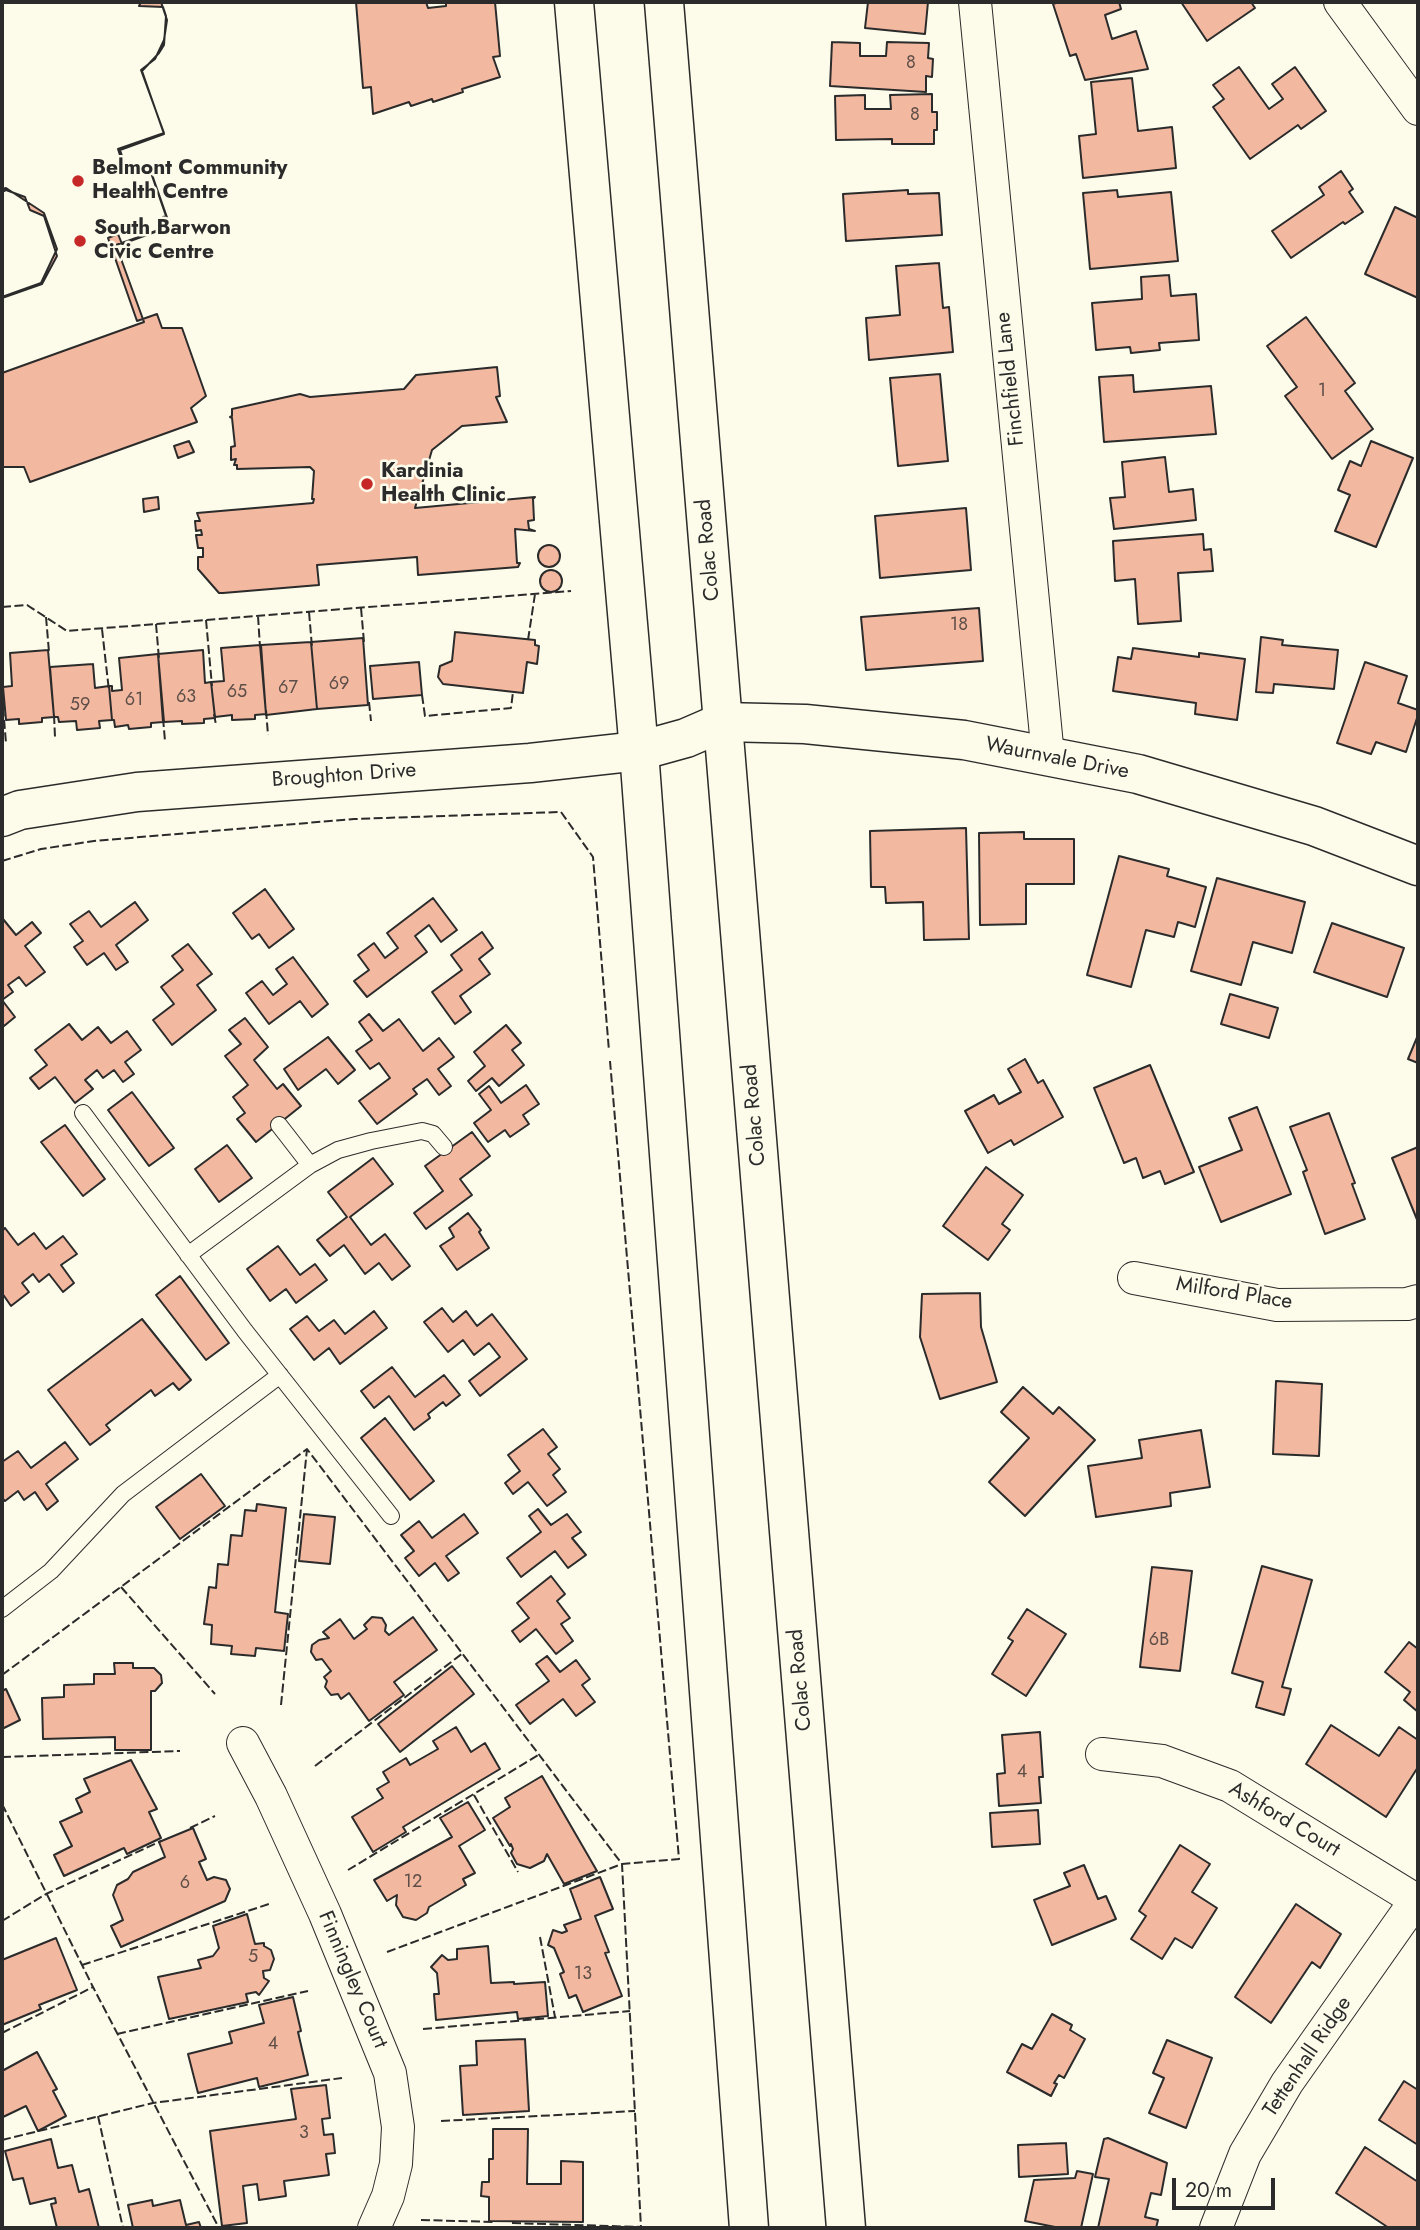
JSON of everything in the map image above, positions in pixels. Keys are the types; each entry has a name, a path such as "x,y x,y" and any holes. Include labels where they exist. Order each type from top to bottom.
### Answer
{"main road":[{"path":"574,2 639,751 749,2228"},
{"name":"Colac Road","path":"664,2 846,2228"},
{"name":"Waurnvale Drive","path":"686,738 723,722 805,724 964,740 1138,774 1314,825 1418,866"},
{"name":"Broughton Drive","path":"2,817 20,810 137,792 530,763 639,751 686,738"}],"street":[{"name":"Finchfield Lane","path":"975,2 1048,756"},
{"path":"1340,2 1418,109"},
{"name":"Milford Place","path":"1134,1278 1277,1305 1407,1304 1418,1301"},
{"name":"Finningley Court","path":"243,1743 326,1914 390,2073 398,2127 396,2164 388,2196 374,2228"},
{"name":"Ashford Court","path":"1102,1754 1162,1761 1230,1786 1417,1898"},
{"name":"Tettenhall Ridge","path":"1216,2228 1245,2154 1287,2083 1417,1898"}],"lane":[{"path":"83,1113 188,1255 391,1516"},
{"path":"279,1125 310,1165"},
{"path":"188,1255 310,1165 348,1147 422,1131 433,1134 444,1147"},
{"path":"2,1609 51,1571 118,1498 280,1375"}],"building":[{"name":"Belmont Community Health Centre","path":"2,2 141,2 139,6 163,7 166,16 164,45 142,71 164,134 120,150 128,174 149,166 170,226 116,245 144,322 2,373 2,297 41,283 57,249 44,213 6,188 2,189"},
{"name":"Belmont Community Health Centre","path":"2,2 161,2 167,20 164,40 155,59 141,70 164,133 118,149 125,171 133,168 136,175 150,170 166,216 163,217 166,228 122,244 118,234 108,238 137,321 157,314 162,328 182,328 206,396 191,408 197,422 30,482 24,467 2,467 2,298 42,284 57,256 44,216 30,210 25,197 6,190 2,192"},
{"path":"356,2 426,2 428,8 446,6 446,2 495,2 500,56 493,57 500,77 433,102 432,99 411,106 409,102 373,114 371,87 363,88"},
{"path":"868,2 928,2 925,34 865,28"},
{"path":"1119,2 1121,9 1105,15 1112,39 1136,31 1148,69 1085,80 1076,54 1070,56 1053,4"},
{"path":"1181,2 1251,2 1255,8 1207,41"},
{"path":"832,42 860,43 860,56 886,56 887,42 929,43 928,58 933,59 932,77 926,76 926,92 830,86"},
{"path":"1239,67 1269,109 1283,99 1272,84 1295,67 1326,111 1301,129 1298,125 1250,159 1213,107 1224,99 1213,85"},
{"path":"1132,78 1138,131 1172,127 1176,168 1083,178 1079,136 1096,134 1091,82"},
{"path":"932,94 932,112 937,112 934,144 892,144 892,139 836,140 835,96 865,95 865,109 891,109 890,95"},
{"path":"1341,171 1353,189 1349,192 1363,212 1345,224 1343,222 1291,258 1272,231 1324,195 1319,187"},
{"path":"908,190 908,194 939,193 942,235 846,241 843,194"},
{"path":"1117,190 1118,197 1171,192 1178,261 1090,269 1083,193"},
{"path":"1395,207 1418,218 1418,298 1365,274"},
{"path":"939,263 943,308 949,307 953,352 869,360 866,318 900,315 896,266"},
{"path":"1169,275 1171,296 1196,294 1199,340 1159,343 1160,350 1131,353 1130,347 1096,350 1092,303 1142,299 1141,277"},
{"path":"1306,317 1355,383 1345,391 1373,429 1332,459 1285,396 1297,387 1267,346"},
{"name":"Kardinia Health Clinic","path":"497,367 500,396 496,397 507,422 462,426 432,450 415,508 535,497 534,520 528,521 529,529 535,531 515,529 517,563 520,563 518,567 418,575 417,557 317,565 319,585 223,593 219,593 198,569 198,557 203,557 203,548 198,548 196,535 202,535 201,530 196,531 195,521 200,521 197,513 313,503 314,499 314,471 310,467 237,469 237,465 234,465 236,459 231,460 231,447 235,446 230,417 232,409 300,394 310,397 404,389 416,375"},
{"path":"940,374 948,461 898,466 890,378"},
{"path":"1133,375 1134,392 1211,386 1216,434 1104,442 1099,377"},
{"path":"189,441 194,452 178,458 174,446"},
{"path":"1371,441 1413,458 1376,547 1335,531 1350,495 1338,490 1350,461 1361,466"},
{"path":"1165,457 1169,492 1193,489 1196,520 1114,529 1110,498 1125,497 1122,462"},
{"path":"158,497 159,509 144,512 143,499"},
{"path":"966,508 971,570 880,578 875,516"},
{"path":"1203,534 1204,550 1211,549 1213,571 1178,573 1181,621 1138,624 1135,579 1115,581 1113,541"},
{"path":"549,545 557,548 560,556 557,564 549,567 541,564 538,556 541,548"},
{"path":"551,570 559,573 562,581 559,589 551,592 543,589 540,581 543,573"},
{"path":"979,608 983,661 866,670 861,617"},
{"path":"455,632 535,640 535,645 539,646 537,664 527,662 523,693 443,684 438,677 440,666 452,661"},
{"path":"1261,637 1283,640 1282,645 1338,650 1334,689 1274,684 1273,693 1256,692"},
{"path":"363,638 368,705 317,709 311,642"},
{"path":"311,642 317,709 266,715 261,645"},
{"path":"260,645 266,714 255,715 255,719 232,720 232,715 215,717 211,682 224,681 221,648"},
{"path":"1133,648 1199,657 1199,653 1245,659 1237,720 1195,714 1196,703 1113,691 1118,657 1131,659"},
{"path":"48,650 54,717 42,718 42,722 19,724 19,719 6,720 3,687 12,686 10,653"},
{"path":"203,650 205,683 211,682 215,718 204,719 204,723 164,722 158,654"},
{"path":"158,654 163,722 151,723 151,727 115,727 109,686 112,686 112,691 122,690 119,658"},
{"path":"419,662 422,695 373,699 370,666"},
{"path":"1365,662 1407,676 1398,703 1418,710 1418,715 1406,752 1376,742 1371,754 1337,743"},
{"path":"93,664 95,688 109,686 112,720 99,721 100,728 77,730 76,721 59,722 58,717 54,717 50,667"},
{"path":"966,828 969,939 924,940 923,902 886,903 885,887 871,887 870,831"},
{"path":"1024,832 1024,839 1074,839 1074,884 1026,884 1026,924 980,925 979,833"},
{"path":"1119,856 1169,869 1167,876 1206,887 1195,927 1178,922 1174,937 1146,930 1131,987 1087,975"},
{"path":"1217,878 1305,902 1292,953 1253,942 1241,985 1191,971"},
{"path":"265,889 294,929 269,948 259,934 252,939 233,913"},
{"path":"433,898 457,930 441,942 429,925 415,936 427,952 367,997 354,981 369,970 358,955 374,943 385,958 398,948 387,933"},
{"path":"135,902 148,920 116,945 128,962 116,970 104,953 87,965 74,947 83,941 70,924 89,911 101,927"},
{"path":"3,919 16,935 32,922 41,933 25,946 45,972 26,986 19,977 8,985 13,992 2,1000"},
{"path":"1332,923 1404,948 1387,997 1314,972"},
{"path":"482,932 493,948 479,959 490,974 460,996 471,1012 455,1024 432,992 462,970 451,955"},
{"path":"188,944 212,974 197,985 216,1010 172,1045 153,1020 174,1004 161,987 183,970 172,956"},
{"path":"293,957 328,1004 312,1017 300,1001 269,1024 246,993 262,981 273,995 287,984 276,969"},
{"path":"1230,994 1278,1008 1269,1038 1221,1024"},
{"path":"2,1000 15,1017 4,1026 2,1023"},
{"path":"369,1014 383,1031 399,1019 423,1051 439,1038 454,1057 438,1069 451,1086 439,1095 427,1079 413,1089 417,1094 377,1124 359,1101 390,1078 379,1063 370,1069 356,1051 372,1040 359,1022"},
{"path":"245,1018 268,1047 254,1060 277,1089 283,1084 301,1106 256,1142 237,1119 245,1113 233,1097 248,1085 225,1056 241,1044 229,1030"},
{"path":"69,1024 82,1040 98,1027 111,1043 127,1031 141,1050 125,1062 134,1074 123,1082 114,1070 103,1078 97,1070 85,1080 93,1089 75,1103 55,1077 39,1089 30,1078 47,1065 35,1050"},
{"path":"506,1025 521,1043 512,1050 524,1065 499,1086 492,1078 476,1091 468,1081 485,1066 474,1052"},
{"path":"1418,1035 1418,1063 1408,1059"},
{"path":"328,1037 355,1070 338,1084 326,1069 298,1090 284,1069"},
{"path":"1025,1059 1038,1083 1043,1080 1063,1117 1014,1145 1011,1140 988,1153 965,1111 994,1095 999,1104 1021,1092 1008,1069"},
{"path":"1150,1065 1194,1172 1165,1184 1160,1171 1143,1178 1136,1158 1124,1163 1094,1088"},
{"path":"526,1085 539,1104 523,1115 529,1124 510,1137 505,1130 488,1142 474,1123 491,1110 479,1094 489,1086 501,1103"},
{"path":"132,1092 174,1148 149,1166 108,1110"},
{"path":"1257,1107 1291,1194 1221,1222 1199,1167 1242,1150 1229,1118"},
{"path":"1329,1113 1355,1183 1352,1184 1365,1219 1325,1234 1303,1172 1307,1170 1290,1127"},
{"path":"65,1125 105,1179 83,1196 41,1142"},
{"path":"472,1132 490,1156 460,1179 472,1195 426,1229 414,1213 443,1191 425,1166"},
{"path":"227,1145 252,1178 219,1202 195,1169"},
{"path":"1418,1147 1418,1222 1392,1158"},
{"path":"373,1158 393,1184 350,1217 371,1245 385,1234 410,1266 392,1280 379,1263 365,1274 344,1245 330,1256 317,1240 347,1217 328,1192"},
{"path":"986,1167 1023,1195 1002,1224 1010,1230 988,1260 943,1226"},
{"path":"468,1213 481,1230 479,1232 489,1248 457,1270 440,1246 454,1237 449,1228"},
{"path":"5,1228 18,1245 34,1233 46,1249 63,1236 77,1254 61,1265 74,1283 63,1292 49,1274 39,1282 33,1274 22,1283 29,1292 11,1306 2,1293 2,1231"},
{"path":"278,1246 300,1275 315,1264 327,1280 296,1303 286,1289 270,1301 247,1269"},
{"path":"180,1276 229,1343 206,1360 156,1295"},
{"path":"980,1293 981,1327 997,1382 940,1399 920,1337 922,1294"},
{"path":"442,1308 453,1322 466,1311 477,1326 492,1314 527,1359 480,1396 469,1381 500,1357 489,1343 474,1355 463,1340 448,1352 424,1322"},
{"path":"374,1311 387,1328 340,1364 329,1348 314,1360 290,1329 307,1316 319,1331 334,1320 345,1334"},
{"path":"142,1319 191,1380 179,1390 173,1383 155,1396 151,1390 106,1425 110,1430 90,1445 48,1390"},
{"path":"392,1367 415,1397 444,1375 460,1395 446,1406 443,1402 428,1414 430,1418 414,1430 389,1396 374,1408 361,1391"},
{"path":"1276,1381 1322,1384 1319,1456 1273,1454"},
{"path":"1023,1387 1053,1414 1059,1407 1095,1440 1025,1516 989,1482 1029,1438 1001,1412"},
{"path":"385,1418 434,1481 410,1500 361,1438"},
{"path":"543,1429 557,1447 548,1454 560,1469 553,1475 566,1492 547,1506 528,1482 513,1494 505,1483 520,1471 508,1455"},
{"path":"1201,1430 1210,1487 1170,1493 1171,1506 1096,1517 1088,1466 1142,1458 1139,1440"},
{"path":"65,1442 78,1459 46,1484 58,1501 47,1510 35,1492 24,1500 18,1491 5,1501 2,1498 2,1462 18,1451 31,1468"},
{"path":"201,1474 225,1506 180,1539 156,1507"},
{"path":"257,1504 286,1508 275,1612 288,1614 284,1651 256,1648 255,1656 231,1654 232,1646 211,1644 212,1625 204,1624 209,1587 216,1588 218,1564 228,1565 231,1535 242,1536 245,1510 256,1511"},
{"path":"538,1509 551,1525 567,1514 581,1532 572,1538 586,1555 568,1568 555,1551 521,1577 507,1558 541,1532 529,1516"},
{"path":"304,1514 335,1517 330,1564 299,1561"},
{"path":"464,1514 478,1533 446,1556 459,1573 448,1581 435,1563 419,1576 405,1558 414,1551 401,1535 419,1521 432,1538"},
{"path":"1262,1566 1312,1580 1282,1687 1291,1689 1284,1715 1256,1707 1263,1682 1232,1673"},
{"path":"1152,1567 1192,1571 1180,1671 1140,1667"},
{"path":"551,1576 565,1594 557,1601 570,1618 561,1624 573,1641 556,1654 536,1629 520,1642 512,1631 529,1618 517,1603"},
{"path":"1027,1609 1066,1634 1026,1696 992,1674 1013,1641 1008,1638"},
{"path":"372,1617 382,1618 386,1625 385,1631 389,1635 413,1617 437,1650 394,1682 404,1695 369,1721 349,1693 341,1699 338,1694 331,1695 325,1687 327,1681 324,1677 331,1671 322,1659 316,1660 311,1652 312,1645 329,1638 323,1632 340,1619 354,1639 367,1629 364,1625"},
{"path":"1409,1642 1418,1649 1418,1712 1404,1700 1410,1692 1385,1672"},
{"path":"547,1656 560,1672 576,1660 590,1679 582,1685 595,1702 576,1716 563,1699 530,1724 516,1705 549,1681 536,1664"},
{"path":"114,1663 133,1663 133,1668 154,1668 161,1675 162,1683 155,1691 151,1691 151,1750 115,1750 115,1737 43,1739 42,1698 64,1697 64,1685 94,1684 94,1674 115,1674"},
{"path":"452,1666 474,1694 400,1752 378,1724"},
{"path":"6,1689 20,1720 2,1729 2,1691"},
{"path":"1331,1725 1379,1756 1399,1727 1418,1740 1418,1767 1386,1817 1306,1764"},
{"path":"456,1727 471,1752 485,1743 500,1769 403,1827 406,1832 373,1852 352,1817 383,1798 377,1789 389,1782 383,1772 406,1758 410,1765 438,1749 433,1741"},
{"path":"1040,1732 1043,1777 1039,1777 1041,1803 999,1806 997,1774 1005,1773 1002,1735"},
{"path":"131,1760 157,1809 149,1812 161,1838 127,1854 124,1848 64,1876 54,1855 72,1846 60,1822 82,1812 76,1799 90,1792 84,1779"},
{"path":"542,1776 597,1871 564,1884 547,1854 544,1861 530,1868 517,1864 511,1853 511,1844 510,1846 493,1818 510,1807 505,1798"},
{"path":"468,1802 485,1830 459,1846 475,1873 463,1879 466,1885 429,1907 427,1913 416,1920 403,1917 396,1905 397,1895 387,1901 374,1880 452,1837 440,1818"},
{"path":"1038,1810 1040,1844 992,1847 990,1813"},
{"path":"193,1828 206,1859 199,1862 207,1880 214,1877 226,1880 230,1889 225,1901 121,1947 111,1926 123,1920 113,1895 117,1885 128,1879 133,1872 165,1857 159,1842"},
{"path":"1180,1845 1210,1864 1192,1892 1217,1908 1192,1948 1175,1938 1162,1959 1131,1939 1146,1916 1139,1911"},
{"path":"1084,1865 1098,1899 1106,1896 1116,1919 1052,1945 1034,1900 1070,1886 1064,1873"},
{"path":"600,1877 613,1909 595,1916 609,1952 605,1953 622,1996 583,2012 576,1995 569,1998 560,1974 564,1972 554,1948 548,1945 553,1930 562,1933 567,1931 564,1925 581,1919 570,1889"},
{"path":"1296,1904 1341,1934 1320,1968 1312,1962 1271,2023 1235,1997"},
{"path":"247,1914 255,1944 264,1943 264,1946 271,1950 274,1959 270,1970 263,1971 264,1978 269,1981 259,1995 256,1992 246,1994 248,2002 169,2019 158,1977 201,1968 198,1960 213,1956 219,1948 213,1926"},
{"path":"56,1938 77,1990 39,2005 41,2009 2,2025 2,1960"},
{"path":"488,1946 491,1983 545,1982 548,2016 518,2019 517,2012 436,2020 434,1994 439,1994 437,1973 431,1967 442,1955 448,1960 457,1959 457,1949"},
{"path":"293,1997 308,2075 259,2087 257,2078 198,2093 188,2054 232,2043 229,2032 264,2023 259,2005"},
{"path":"1052,2014 1072,2025 1070,2030 1085,2039 1064,2078 1059,2075 1054,2083 1057,2084 1051,2096 1007,2072 1022,2044 1032,2049"},
{"path":"525,2039 529,2111 463,2115 460,2066 477,2065 476,2041"},
{"path":"1167,2040 1212,2058 1186,2128 1149,2113 1164,2078 1153,2073"},
{"path":"37,2052 57,2089 53,2091 66,2116 38,2131 26,2106 3,2117 2,2115 2,2071"},
{"path":"1404,2081 1418,2090 1418,2145 1379,2120"},
{"path":"326,2085 330,2118 322,2119 324,2135 333,2134 335,2153 326,2154 329,2175 284,2181 286,2196 259,2200 257,2184 243,2186 247,2223 222,2226 210,2131 296,2119 291,2089"},
{"path":"493,2129 528,2129 527,2184 561,2184 561,2161 583,2162 583,2222 489,2221 489,2197 481,2196 482,2182 489,2182 489,2159 493,2159"},
{"path":"1108,2138 1167,2163 1161,2195 1151,2193 1145,2217 1158,2220 1156,2228 1098,2228 1109,2179 1095,2177 1104,2139"},
{"path":"51,2139 58,2168 72,2165 79,2192 89,2189 99,2228 57,2228 51,2204 56,2203 55,2198 30,2204 23,2178 13,2180 5,2151"},
{"path":"1066,2143 1068,2174 1019,2177 1018,2145"},
{"path":"1365,2147 1418,2182 1416,2228 1389,2228 1336,2193"},
{"path":"1077,2171 1093,2174 1081,2228 1060,2228 1025,2221 1034,2180 1075,2178"},
{"path":"152,2200 153,2206 180,2200 186,2225 199,2222 201,2228 133,2228 128,2205"}],"fence":[{"path":"2,607 27,605 67,631 571,591"},
{"path":"528,640 535,594"},
{"path":"361,608 364,642"},
{"path":"309,612 312,647"},
{"path":"258,616 260,647"},
{"path":"46,617 49,652"},
{"path":"206,620 212,686"},
{"path":"156,624 159,659"},
{"path":"102,629 109,691"},
{"path":"422,695 425,716 511,708 513,692"},
{"path":"2,695 6,743"},
{"path":"369,702 371,721"},
{"path":"266,710 268,735"},
{"path":"214,714 216,725"},
{"path":"54,715 55,737"},
{"path":"163,718 165,741"},
{"path":"2,861 41,849 94,841 354,819 561,812 593,857 609,1051"},
{"path":"2,1675 307,1449 622,1864 679,1859 610,1061"},
{"path":"281,1705 307,1449"},
{"path":"121,1587 215,1694"},
{"path":"315,1766 463,1653"},
{"path":"2,1757 180,1751"},
{"path":"348,1870 540,1754"},
{"path":"474,1795 518,1872"},
{"path":"2,1804 93,1987 219,2228"},
{"path":"190,1828 215,1816"},
{"path":"2,1921 46,1894 161,1841"},
{"path":"387,1952 622,1864 641,2228"},
{"path":"82,1965 269,1904"},
{"path":"540,1937 555,2017"},
{"path":"2,2033 93,1987"},
{"path":"117,2034 308,1991"},
{"path":"423,2029 630,2011"},
{"path":"2,2140 153,2103 342,2078"},
{"path":"441,2121 635,2111"},
{"path":"98,2116 123,2228"},
{"path":"421,2220 494,2222"},
{"path":"512,2223 641,2227"}],"place":[{"name":"Belmont Community Health Centre","path":"78,181"},
{"name":"South Barwon Civic Centre","path":"80,241"},
{"name":"Kardinia Health Clinic","path":"367,484"}]}
